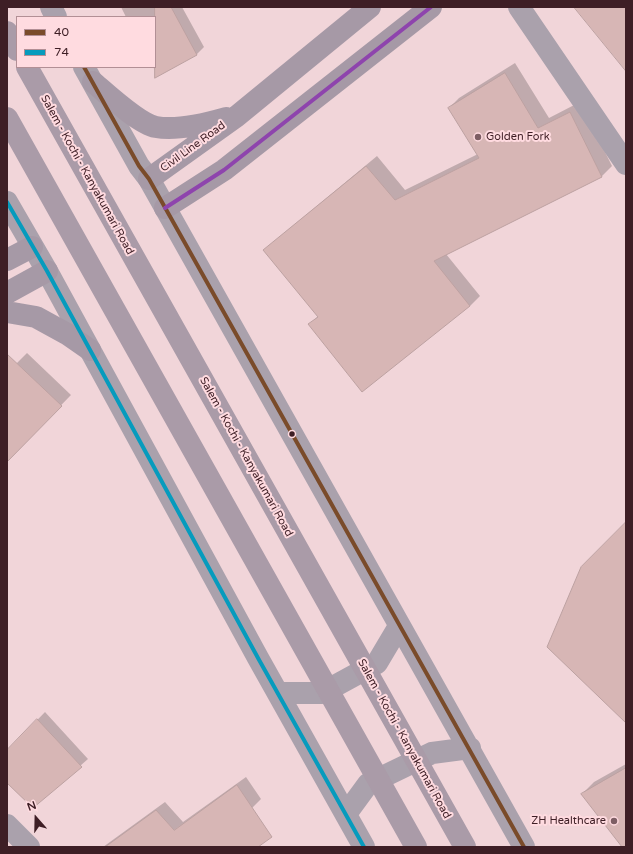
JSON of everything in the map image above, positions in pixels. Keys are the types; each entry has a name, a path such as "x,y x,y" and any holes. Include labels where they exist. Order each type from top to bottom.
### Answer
{"highway":[{"path":"7,32 16,48"},
{"name":"Salem - Kochi - Kanyakumari Road","path":"28,68 465,847"},
{"path":"7,118 416,847"}],"main road":[{"name":"Civil Line Road","path":"149,179 237,116 370,7"},
{"path":"165,208 224,170 431,7"},
{"path":"88,75 133,115 155,127 196,126 237,116"},
{"path":"7,260 32,247"},
{"path":"7,292 47,271"},
{"path":"7,312 36,317 90,350"}],"street":[{"path":"51,7 56,16"},
{"path":"520,7 626,164"},
{"path":"88,75 139,166 149,179 399,626 470,748 524,847"},
{"path":"7,202 47,271 278,694 364,847"},
{"path":"278,694 322,693 329,690 377,663 399,626"},
{"path":"346,814 368,784 432,753 470,748"},
{"path":"7,825 29,847"}],"building":[{"path":"155,7 171,7 197,55 155,78 156,16"},
{"path":"574,7 626,7 626,71"},
{"path":"505,73 538,128 570,112 602,177 434,261 470,306 362,392 308,324 318,317 263,250 366,166 395,200 479,158 448,108"},
{"path":"7,354 62,406 7,462"},
{"path":"626,522 626,723 547,647 581,567"},
{"path":"37,719 82,767 33,808 7,783 7,750"},
{"name":"ZH Healthcare","path":"626,768 626,847 622,847 581,794"},
{"path":"237,785 272,837 258,847 105,847 156,810 174,830"}],"transit line":[{"path":"165,208 224,170 431,7"},
{"name":"40","path":"85,68 139,166 149,179 524,847"},
{"name":"74","path":"7,202 47,271 258,658 364,847"}],"place":[{"name":"Golden Fork","path":"478,137"},
{"name":"ZH Healthcare","path":"614,821"}]}
